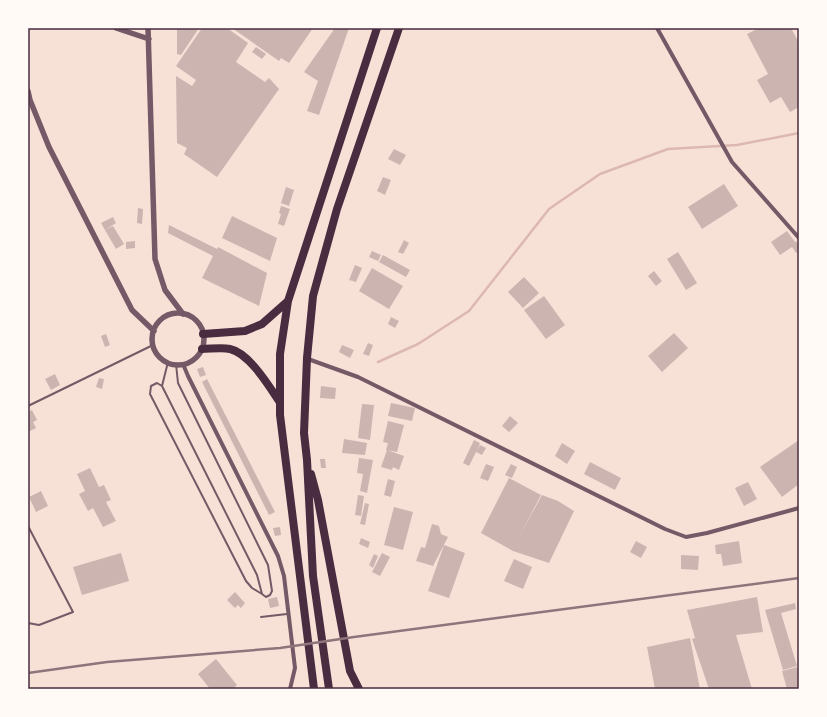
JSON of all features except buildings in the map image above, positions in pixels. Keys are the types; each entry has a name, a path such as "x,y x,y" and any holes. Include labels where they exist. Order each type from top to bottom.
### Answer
{"highway":[{"path":"314,689 280,423 280,354 288,301 377,28"},
{"path":"329,689 313,576 307,460 304,433 307,358 313,296 337,209 399,28"},
{"path":"203,334 245,331 262,324 288,301"},
{"path":"202,349 231,349 248,359 279,401"},
{"path":"307,460 318,500 350,671 359,689"}],"street":[{"path":"116,28 149,39"},
{"path":"148,28 155,259 165,290 183,314"},
{"path":"657,28 732,162 799,238"},
{"path":"28,91 30,100 49,147 132,310 154,331"},
{"path":"176,313 183,314 190,316 201,327 204,342 202,349 191,361 183,364 176,364 161,358 156,352 153,345 154,331 157,324 168,315 176,313"},
{"path":"307,358 358,376 665,529 686,537 707,533 799,508"},
{"path":"183,364 278,556 284,576 295,668 290,689"}],"lane":[{"path":"28,406 153,345"},
{"path":"162,386 168,362"},
{"path":"176,364 178,383 268,564 272,591 270,595 266,597 252,588 246,581 150,394 151,386 157,383 162,386 257,576 262,594"},
{"path":"28,526 73,612 39,625 28,623"},
{"path":"261,617 288,614"}],"waterway":[{"path":"378,362 418,344 469,311 549,209 600,174 668,149 737,145 799,133"}],"railway":[{"path":"28,673 107,662 280,648 799,578"}]}
